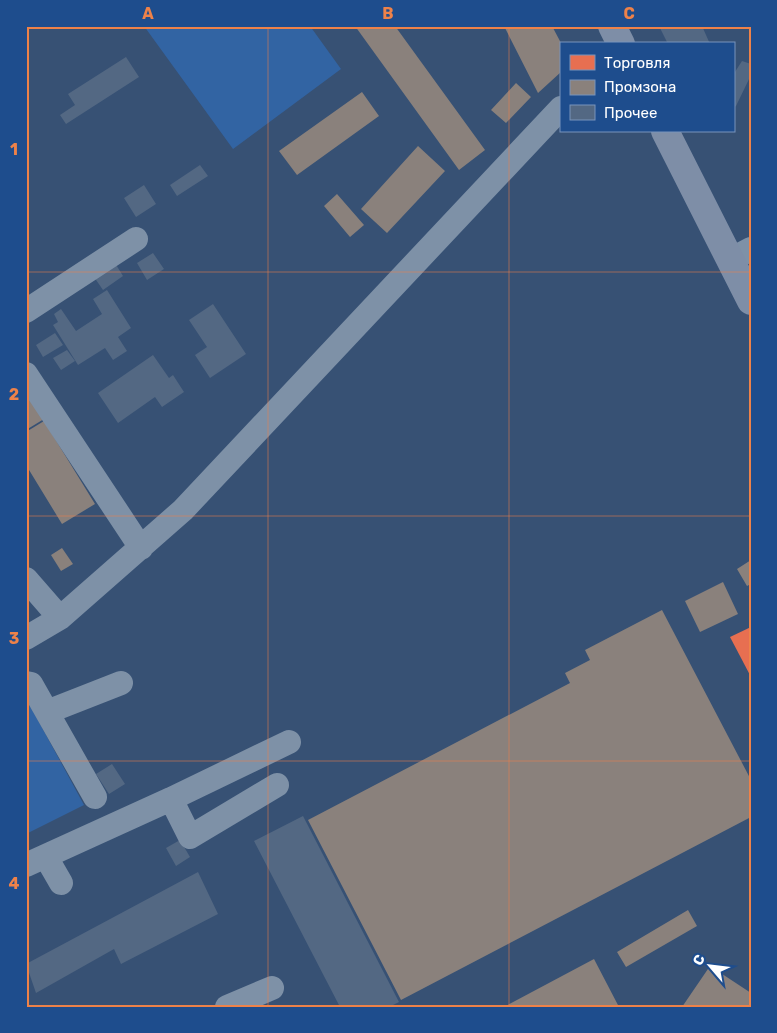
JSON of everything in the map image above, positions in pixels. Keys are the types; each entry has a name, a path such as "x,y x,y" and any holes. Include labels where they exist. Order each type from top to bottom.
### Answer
{"main road":[{"path":"612,26 620,42"},
{"path":"666,132 741,254 751,301"}],"street":[{"path":"26,638 60,618 183,510 560,109"},
{"path":"26,311 136,239"},
{"path":"26,374 141,548"},
{"path":"26,578 60,618"},
{"path":"26,682 31,684 95,797"},
{"path":"47,712 121,683"},
{"path":"61,883 36,861 171,800 289,742"},
{"path":"171,800 190,836 277,785"},
{"path":"227,1007 272,988"}],"shaded area":[{"path":"144,26 310,26 341,69 233,149"},
{"path":"26,698 84,805 26,834"}],"building: Торговля":[{"path":"751,627 751,677 730,637"}],"building: Промзона":[{"path":"355,26 395,26 485,150 459,170"},
{"path":"504,26 552,26 560,42 560,73 538,93"},
{"path":"516,83 531,97 506,123 491,110"},
{"path":"362,92 379,116 297,175 279,151"},
{"path":"418,146 445,171 387,233 361,209"},
{"path":"337,194 364,225 350,237 324,206"},
{"path":"26,391 44,419 26,430"},
{"path":"44,421 95,504 62,524 26,465 26,432"},
{"path":"62,548 73,564 61,571 51,555"},
{"path":"751,560 751,584 747,586 737,569"},
{"path":"723,582 738,614 700,632 685,601"},
{"path":"662,610 751,780 751,817 401,1000 308,820 570,683 565,673 590,660 585,650"},
{"path":"688,910 697,926 626,967 617,952"},
{"path":"594,959 619,1007 504,1007"},
{"path":"710,966 751,993 751,1007 682,1007"}],"building: Прочее":[{"path":"659,26 702,26 709,42 667,42"},
{"path":"126,57 139,77 66,124 60,115 75,105 68,94"},
{"path":"742,61 751,64 751,75 734,107 734,73"},
{"path":"200,165 208,176 177,196 170,185"},
{"path":"144,185 156,204 136,217 124,198"},
{"path":"153,253 164,269 147,280 137,263"},
{"path":"115,263 123,276 103,290 94,277"},
{"path":"107,290 131,328 118,337 127,351 113,360 105,348 78,365 53,325 58,322 54,314 61,309 76,331 102,314 93,299"},
{"path":"213,304 246,354 210,378 195,355 207,347 189,320"},
{"path":"55,333 63,345 43,357 36,345"},
{"path":"67,350 75,361 61,370 53,358"},
{"path":"153,355 169,378 173,375 184,392 162,407 155,397 118,423 98,393"},
{"path":"112,764 125,784 109,794 96,774"},
{"path":"303,816 399,1002 389,1007 340,1007 254,841"},
{"path":"180,840 190,857 176,866 166,848"},
{"path":"198,872 218,914 121,964 114,949 36,993 26,964"}]}
